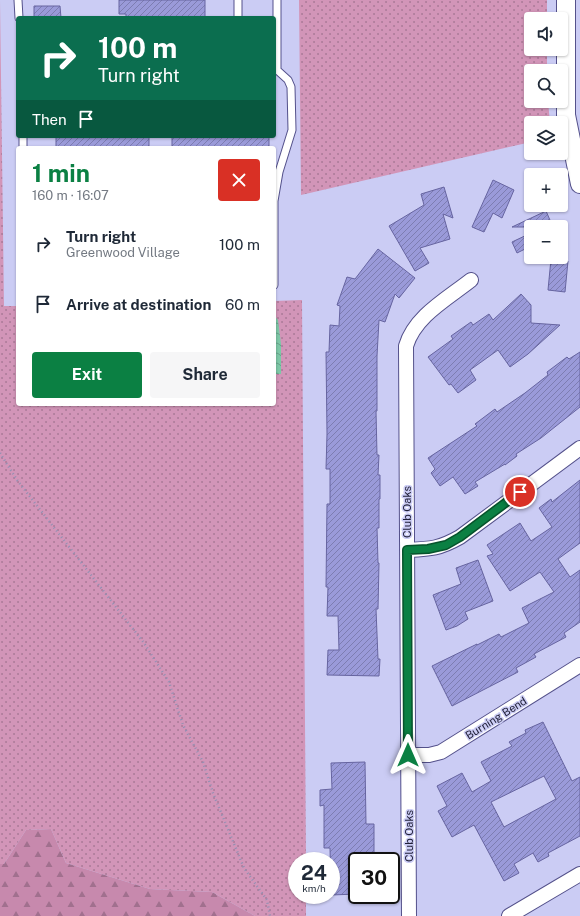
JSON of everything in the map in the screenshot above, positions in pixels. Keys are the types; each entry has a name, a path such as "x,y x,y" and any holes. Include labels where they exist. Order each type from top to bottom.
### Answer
{"street":[{"path":"566,0 566,115 580,184"},
{"name":"Club Oaks","path":"409,916 406,346 414,328 427,314 471,280"},
{"path":"407,550 428,549 446,545 460,537 580,448"},
{"name":"Burning Bend","path":"408,755 429,755 441,752 580,666"},
{"path":"509,916 580,874"}],"lane":[{"path":"18,0 19,16"},
{"path":"238,0 238,16"},
{"path":"276,189 279,172 292,130 291,86 288,80 276,70 277,0"}],"path":[{"path":"0,453 17,480 144,643 169,682 183,725 203,762 213,793 244,868 268,900 270,916"}],"shaded area":[{"path":"0,0 4,306 16,306 16,406 276,406 276,301 302,300 306,852 288,852 288,904 306,904 306,916 255,916 212,892 150,889 66,863 51,829 26,830 4,864 0,864"},
{"path":"299,0 547,0 547,12 524,12 524,56 547,56 547,64 524,64 524,108 549,108 549,116 524,116 524,144 301,195"}],"green space":[{"path":"51,829 66,863 150,889 212,892 255,916 0,916 0,864 4,864 26,830"}],"water":[{"path":"276,318 278,320 281,344 281,374 276,374"}],"building":[{"path":"119,0 205,0 205,16 126,16 126,14 119,14"},
{"path":"34,6 60,6 61,16 34,16"},
{"path":"56,138 149,138 149,146 56,146"},
{"path":"172,138 269,138 269,146 172,146"},
{"path":"493,180 514,190 502,218 493,213 484,232 472,227"},
{"path":"444,187 453,218 443,214 450,239 420,248 429,263 415,271 389,226 424,205 421,194"},
{"path":"546,212 550,220 527,220"},
{"path":"524,221 524,227 512,227"},
{"path":"524,236 524,250 517,253 512,242"},
{"path":"378,249 415,278 399,298 395,294 385,322 379,320 376,411 380,499 379,528 377,528 379,563 378,609 376,609 378,659 380,659 379,676 327,675 328,650 339,650 338,616 327,616 327,504 330,504 330,469 326,469 326,352 329,352 330,325 339,326 340,306 337,305 347,277 355,279"},
{"path":"551,264 568,264 565,292 548,290"},
{"path":"521,294 531,305 531,323 560,325 528,354 510,367 498,350 470,370 476,380 458,393 451,384 449,385 428,357 453,339 451,336 471,322 473,325 489,314 493,320"},
{"path":"580,352 580,407 541,438 516,454 517,456 505,465 475,482 478,486 465,494 453,477 440,486 431,473 435,469 428,458 477,426 475,424 495,409 497,412 525,393 548,375 547,372 567,357 569,359"},
{"path":"580,480 580,543 558,559 570,577 580,570 580,622 564,633 566,637 534,654 536,657 516,668 518,672 452,706 432,666 499,634 501,637 529,623 522,608 554,592 540,572 510,591 487,556 493,554 487,545 520,523 531,541 552,527 539,508 551,499 552,502"},
{"path":"478,560 493,601 465,612 468,619 457,626 446,630 433,595 461,584 456,568"},
{"path":"543,722 572,781 580,777 580,836 548,853 549,856 538,862 533,853 514,864 519,873 504,881 474,825 452,837 438,811 447,806 437,786 462,773 472,792 491,781 481,762 512,746 509,742 526,733 525,730","holes":["544,776 556,799 504,827 491,802"]},
{"path":"365,762 366,824 374,824 374,852 348,852 348,894 340,895 340,852 330,852 330,848 324,848 324,805 320,806 320,790 332,789 331,763"}],"route":[{"path":"408,755 407,550 428,549 446,545 460,537 520,492"}]}
